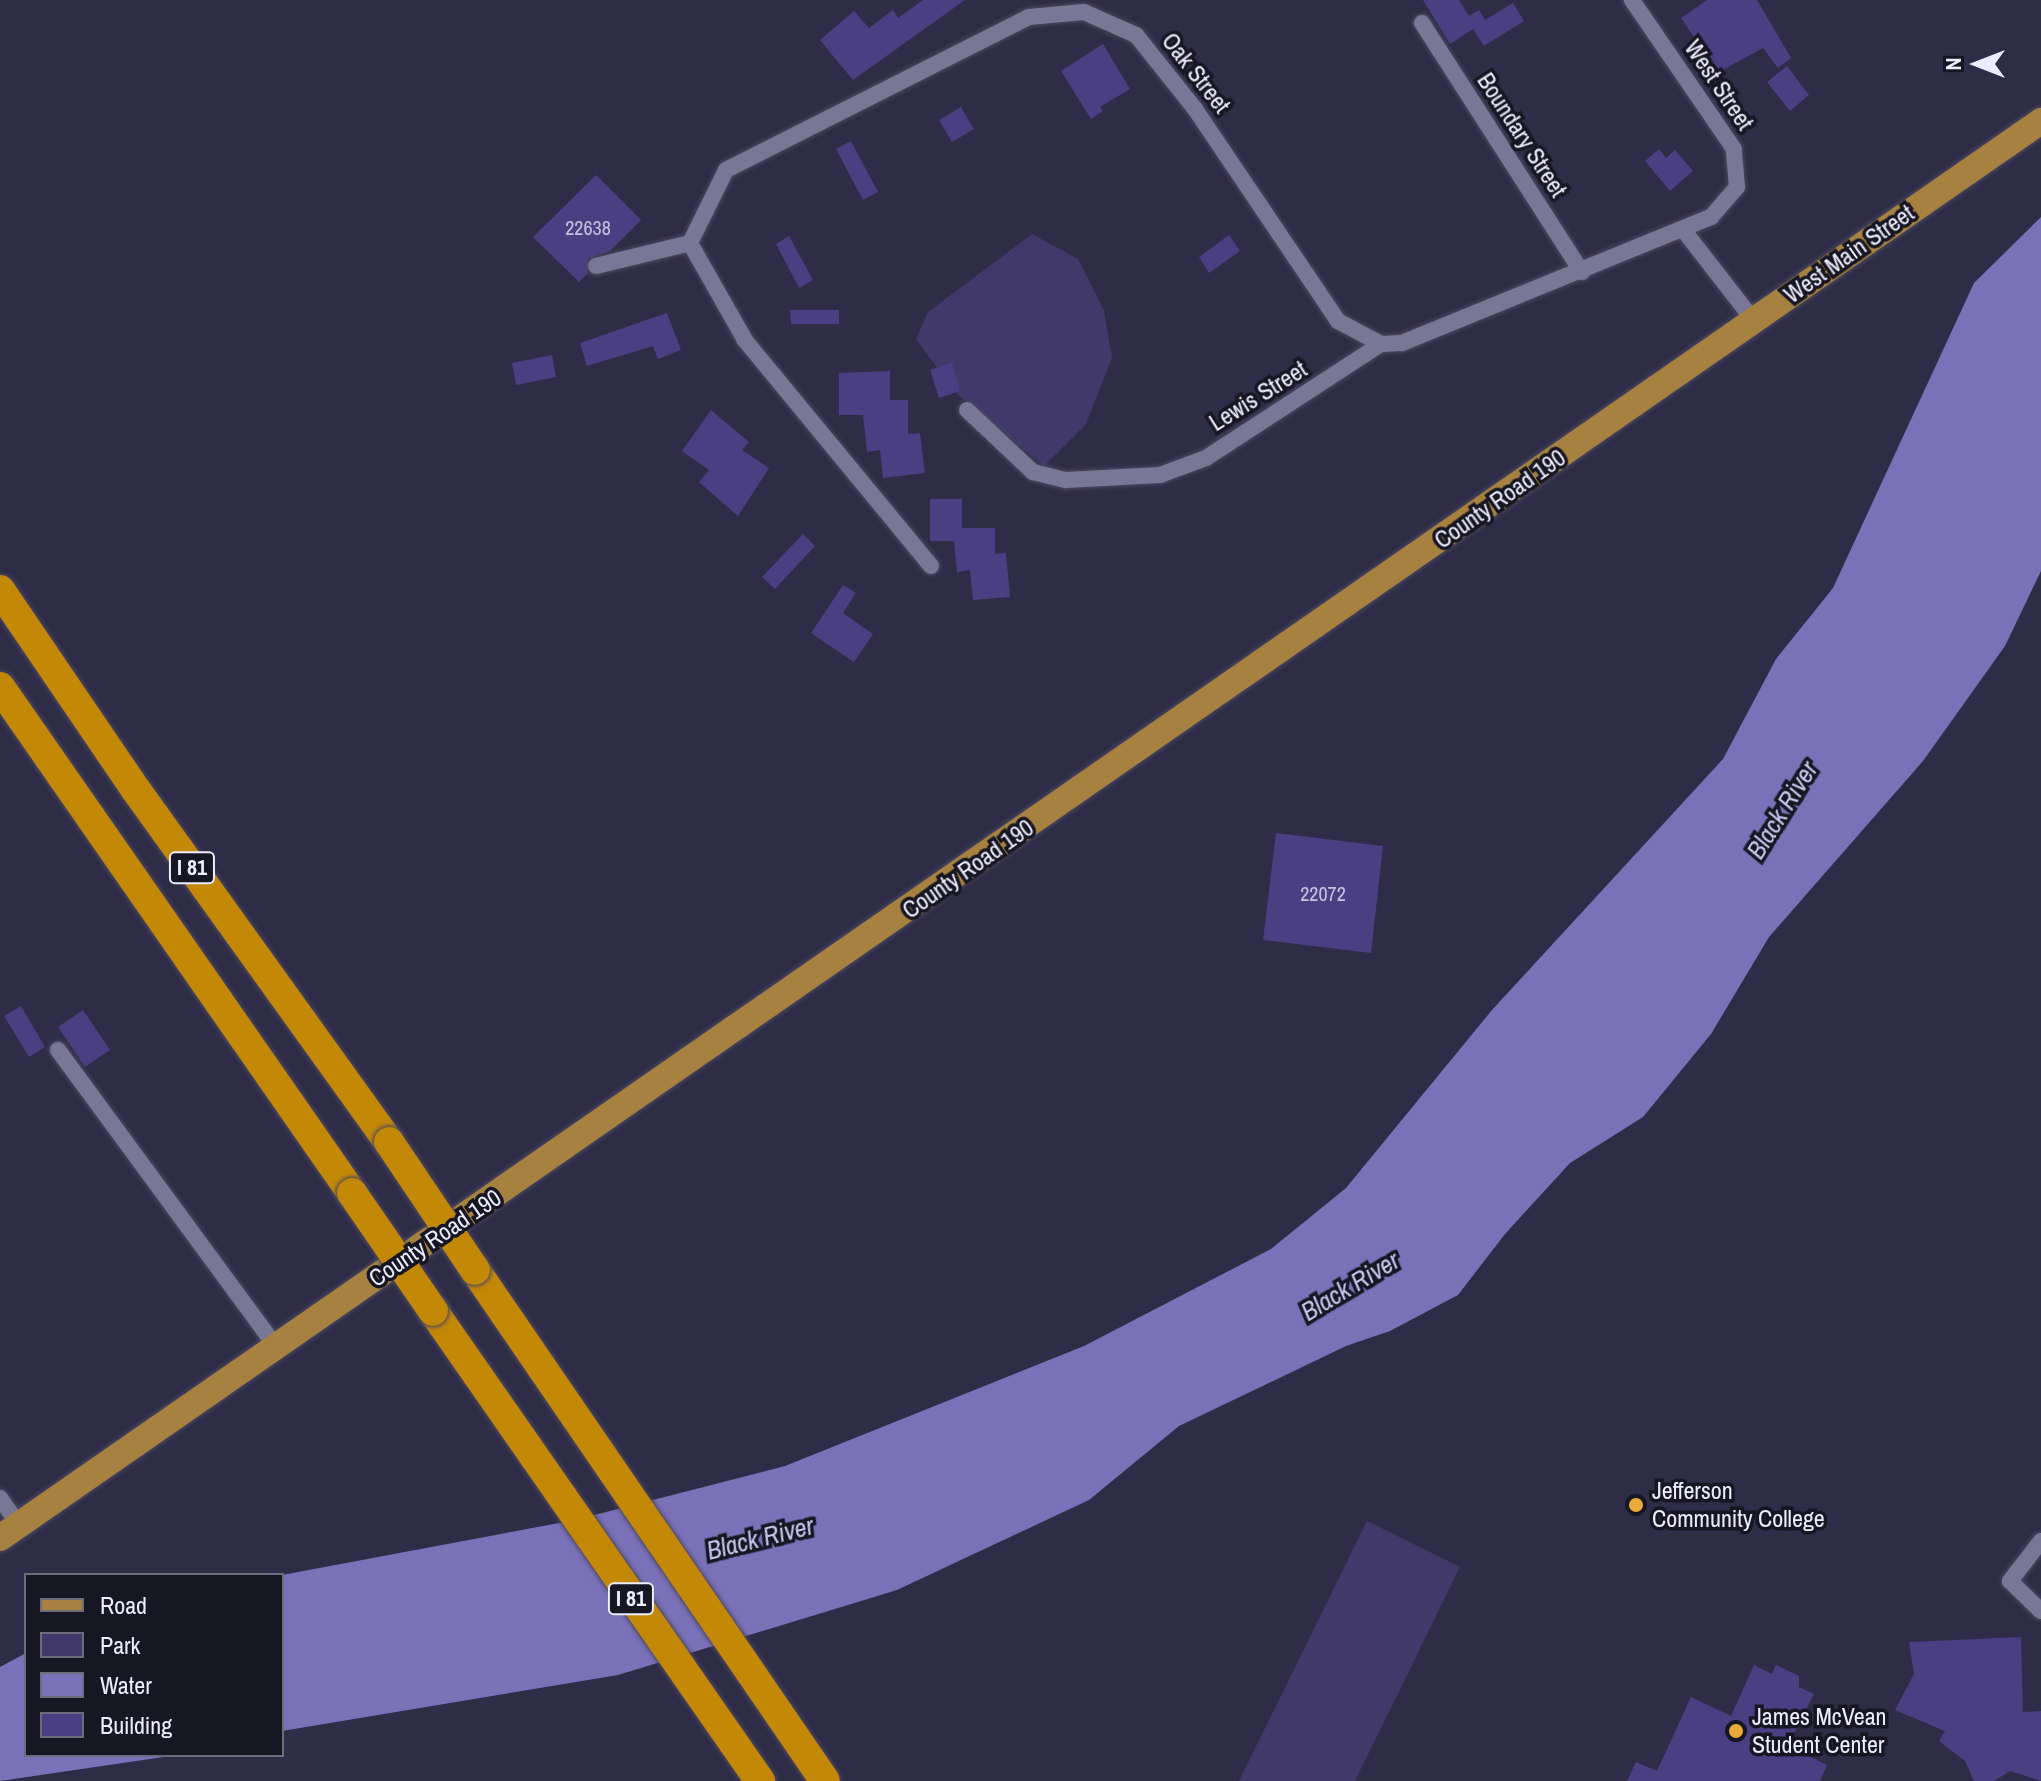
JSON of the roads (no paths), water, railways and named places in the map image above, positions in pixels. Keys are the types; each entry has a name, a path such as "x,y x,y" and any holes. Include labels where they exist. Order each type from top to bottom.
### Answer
{"highway":[{"name":"I 81","path":"0,590 136,790 389,1142 603,1462 825,1781"},
{"name":"I 81","path":"0,687 352,1193 547,1481 760,1781"}],"main road":[{"name":"West Main Street","path":"1658,388 2041,121"},
{"name":"County Road 190","path":"9,1531 1658,388"}],"street":[{"name":"West Street","path":"1632,0 1737,158"},
{"name":"Oak Street","path":"690,243 726,170 849,111 1029,17 1055,12 1100,15 1136,35 1162,64 1338,321 1381,344"},
{"name":"Boundary Street","path":"1422,23 1582,272"},
{"name":"Lewis Street","path":"967,410 1033,472 1080,481 1160,475 1206,458 1381,344 1402,343 1685,232 1711,217 1730,198 1739,175 1737,158"},
{"path":"1685,232 1754,321"},
{"path":"596,266 690,243 745,340 931,566"},
{"path":"58,1050 276,1347"},
{"path":"0,1498 9,1531"},
{"path":"2041,1541 2010,1581 2041,1611"}],"water":[{"name":"Black River","path":"2041,217 2041,571 2005,646 1923,761 1769,937 1711,1034 1643,1117 1570,1163 1505,1234 1458,1295 1390,1331 1346,1346 1179,1426 1089,1500 897,1590 618,1675 284,1731 284,1575 575,1520 785,1466 1084,1346 1271,1249 1346,1188 1492,1010 1723,759 1776,659 1833,588 1974,283"},
{"path":"24,1654 24,1757 163,1757 0,1781 0,1667"}],"place":[{"name":"Jefferson Community College","path":"1636,1505"},
{"name":"James McVean Student Center","path":"1736,1731"}]}
